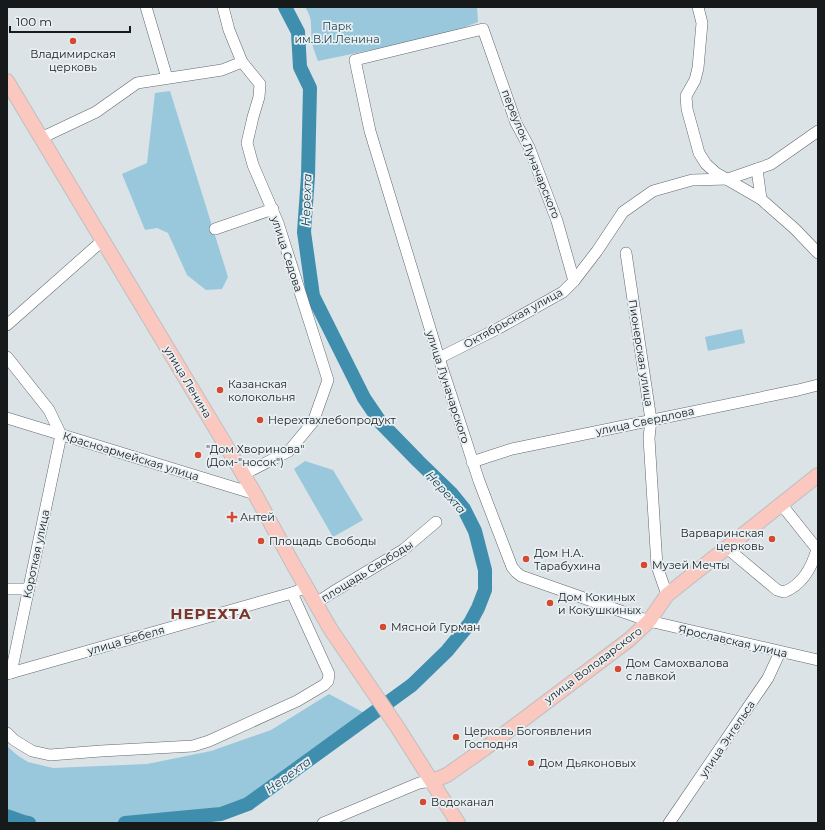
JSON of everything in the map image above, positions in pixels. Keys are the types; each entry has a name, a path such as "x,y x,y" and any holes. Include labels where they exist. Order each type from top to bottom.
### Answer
{"main road":[{"name":"улица Ленина","path":"7,81 102,241 256,494 332,630 432,781"},
{"name":"улица Володарского","path":"432,781 447,775 484,749 630,639 649,621 667,595 818,475"},
{"path":"432,781 458,823"}],"street":[{"path":"146,7 167,78"},
{"name":"улица Седова","path":"223,7 242,62 260,84 259,97 247,143 253,165 272,209 328,380 313,422 289,451 244,474"},
{"path":"698,7 702,23 698,68 695,80 686,96 687,109 699,152 706,164 716,173 761,199 795,229 818,253"},
{"name":"переулок Луначарского","path":"355,60 483,29 516,123 529,147 557,221 574,281"},
{"name":"улица Луначарского","path":"355,60 370,131 439,358 472,462 512,567 521,576 649,621"},
{"path":"41,138 96,112 137,83 222,70 242,62"},
{"name":"Октябрьская улица","path":"439,358 499,328 563,292 574,281 597,251 623,212 653,191 692,180 728,179 757,170 771,164 818,131"},
{"path":"757,170 761,199"},
{"path":"215,229 272,209"},
{"path":"7,325 102,241"},
{"name":"Пионерская улица","path":"626,253 651,420 649,438 657,566 667,595"},
{"path":"7,357 49,410 61,435"},
{"name":"улица Свердлова","path":"472,462 512,449 818,385"},
{"name":"Красноармейская улица","path":"7,418 256,494"},
{"name":"Короткая улица","path":"9,674 29,589 61,435"},
{"path":"727,548 777,590 784,592 790,589 808,571 817,549 781,504"},
{"name":"площадь Свободы","path":"316,603 403,550 436,522"},
{"name":"улица Бебеля","path":"9,674 292,593 307,587"},
{"path":"7,589 29,589"},
{"path":"7,733 14,740 32,751 50,755 193,746 209,741 297,701 324,685 328,681 329,674 292,593"},
{"name":"Ярославская улица","path":"649,621 818,660"},
{"name":"улица Энгельса","path":"669,823 768,678 780,652"},
{"path":"323,823 419,783 432,781"}],"green space":[{"name":"Парк им.В.И.Ленина","path":"305,7 477,7 478,22 450,33 318,61 312,45 311,20"},
{"path":"170,91 228,277 222,289 206,290 187,275 168,233 157,228 145,230 122,174 147,163 155,93"},
{"path":"742,329 745,343 708,351 705,337"},
{"path":"305,461 333,470 363,520 333,537 294,469"},
{"path":"329,694 370,716 248,804 221,814 125,823 29,823 7,816 7,746 28,762 53,768 147,764 211,751 271,730"}],"waterway":[{"name":"Нерехта","path":"125,823 221,814 248,804 412,685 447,651 470,623 485,590 485,570 475,531 464,509 451,493 381,423 364,398 313,296 304,232 308,176 310,88 300,67 298,32 285,7"},
{"name":"Нерехта","path":"7,816 29,823"}],"place":[{"name":"Владимирская церковь","path":"73,41"},
{"name":"Казанская колокольня","path":"220,390"},
{"name":"Нерехтахлебопродукт","path":"260,420"},
{"name":"\"Дом Хворинова\" (Дом-\"носок\")","path":"198,455"},
{"name":"Антей","path":"232,517"},
{"name":"Варваринская церковь","path":"772,539"},
{"name":"Площадь Свободы","path":"261,541"},
{"name":"Дом Н.А. Тарабухина","path":"526,559"},
{"name":"Музей Мечты","path":"644,565"},
{"name":"Дом Кокиных и Кокушкиных","path":"550,603"},
{"name":"Мясной Гурман","path":"383,627"},
{"name":"Дом Самохвалова с лавкой","path":"618,669"},
{"name":"Церковь Богоявления Господня","path":"456,737"},
{"name":"Дом Дьяконовых","path":"531,763"},
{"name":"Водоканал","path":"423,802"}],"district":[{"name":"НЕРЕХТА","path":"211,613"}]}
